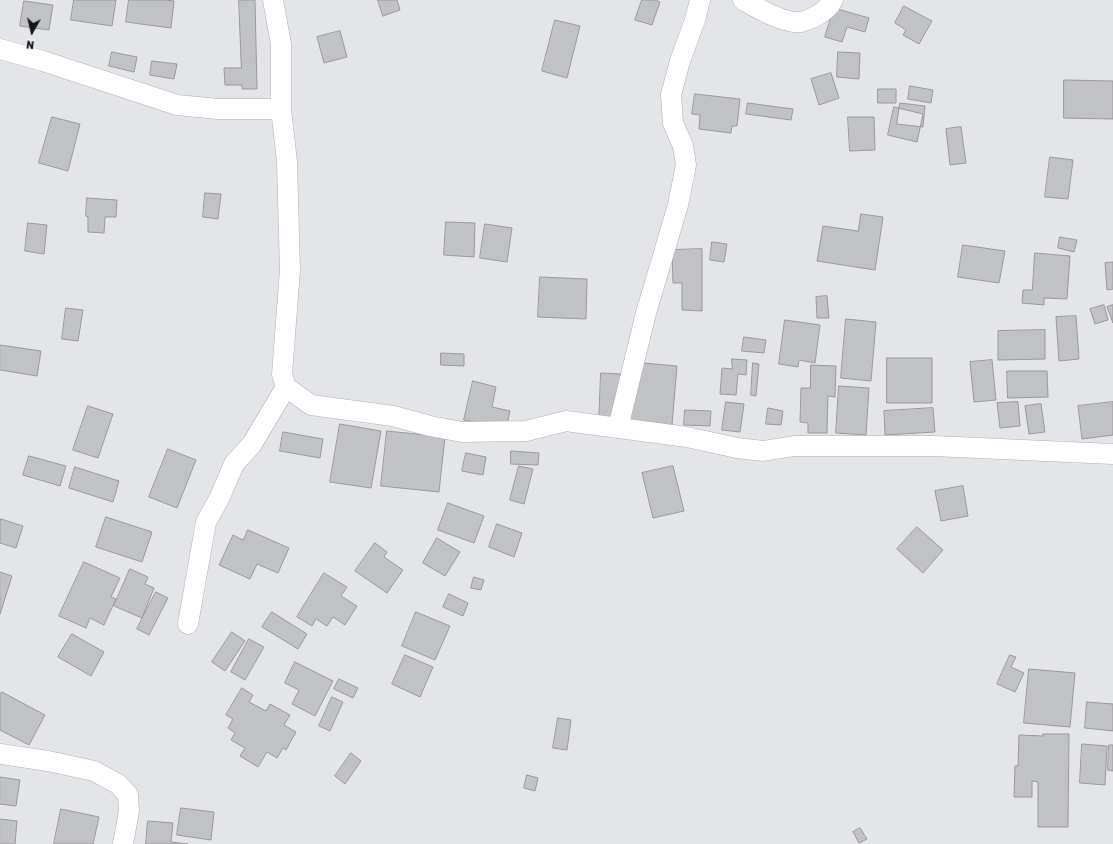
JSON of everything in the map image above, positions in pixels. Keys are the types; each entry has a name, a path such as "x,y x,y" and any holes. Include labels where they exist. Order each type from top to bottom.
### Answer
{"street":[{"path":"273,0 281,44 281,109 287,162 290,270 282,374 286,387 311,405 393,416 430,426 462,432 526,431 566,421 687,437 737,448 763,451 794,446 933,446 1113,454"},
{"path":"618,428 646,314 678,205 686,165 683,146 673,123 671,95 700,0"},
{"path":"743,0 771,14 789,21 799,22 821,14 834,0"},
{"path":"0,49 43,61 177,105 218,109 281,109"},
{"path":"188,624 206,522 219,499 234,464 252,444 286,387"},
{"path":"0,754 48,761 94,771 118,784 128,795 129,811 122,844"}],"building":[{"path":"74,0 116,0 112,26 71,20"},
{"path":"129,0 174,1 171,28 126,22"},
{"path":"239,0 255,0 257,89 242,89 242,85 225,85 224,68 241,68"},
{"path":"378,0 397,0 400,10 383,16"},
{"path":"642,0 655,0 660,2 652,25 635,20"},
{"path":"24,1 53,5 49,30 20,26"},
{"path":"904,6 932,21 919,44 903,35 906,30 895,23"},
{"path":"834,8 869,18 865,32 847,27 842,42 825,37"},
{"path":"555,20 580,26 567,78 542,71"},
{"path":"340,31 347,57 324,63 317,37"},
{"path":"112,52 137,57 134,72 109,66"},
{"path":"838,52 860,53 859,79 837,77"},
{"path":"152,61 177,64 174,79 150,75"},
{"path":"831,73 839,98 819,105 811,79"},
{"path":"1064,80 1113,81 1113,119 1064,118"},
{"path":"910,86 933,90 931,103 908,99"},
{"path":"878,89 896,89 896,103 878,103"},
{"path":"695,94 740,99 737,126 732,126 731,133 699,129 700,115 692,114"},
{"path":"748,103 793,109 791,120 746,114"},
{"path":"900,103 925,106 923,127 897,124"},
{"path":"894,107 923,114 917,142 888,135"},
{"path":"52,117 80,124 68,171 39,163"},
{"path":"848,117 874,117 875,150 850,151"},
{"path":"961,127 966,163 950,165 946,129"},
{"path":"1050,157 1073,160 1068,199 1045,197"},
{"path":"205,193 221,194 218,219 203,217"},
{"path":"87,198 117,200 116,217 105,217 104,233 88,232 88,217 86,216"},
{"path":"861,214 883,217 875,270 817,261 823,226 858,231"},
{"path":"446,222 475,223 474,257 444,255"},
{"path":"28,223 47,225 44,254 25,251"},
{"path":"485,224 512,228 507,262 480,258"},
{"path":"1060,237 1077,240 1074,252 1058,248"},
{"path":"712,242 727,244 724,262 710,260"},
{"path":"963,245 1005,251 999,283 958,277"},
{"path":"702,249 702,311 682,310 682,283 673,283 672,250"},
{"path":"1035,253 1070,256 1067,299 1044,298 1044,305 1022,303 1023,290 1032,290"},
{"path":"1113,262 1113,289 1107,290 1105,263"},
{"path":"540,277 587,279 586,319 538,317"},
{"path":"827,296 829,318 817,318 816,297"},
{"path":"1104,305 1108,320 1095,324 1090,309"},
{"path":"1113,305 1113,323 1107,307"},
{"path":"66,308 83,310 78,341 62,339"},
{"path":"1076,316 1079,359 1059,361 1056,317"},
{"path":"846,319 876,322 871,381 841,378"},
{"path":"785,320 820,325 815,363 799,360 798,367 779,364"},
{"path":"1045,330 1045,359 998,360 998,331"},
{"path":"744,337 766,340 764,353 742,351"},
{"path":"0,345 41,351 37,376 0,370"},
{"path":"441,353 464,354 464,366 441,365"},
{"path":"887,358 932,358 932,403 887,403"},
{"path":"732,359 747,360 746,375 738,374 736,395 720,394 722,368 732,369"},
{"path":"992,360 996,400 974,402 970,362"},
{"path":"632,362 677,366 672,425 627,421"},
{"path":"753,363 759,364 756,396 751,395"},
{"path":"811,365 836,366 835,397 828,396 827,433 808,433 808,423 800,422 801,388 810,388"},
{"path":"1007,371 1047,371 1048,397 1008,398"},
{"path":"601,373 621,374 619,425 599,424"},
{"path":"473,381 496,387 492,407 510,411 507,425 490,421 489,425 464,420"},
{"path":"839,386 869,388 866,435 836,433"},
{"path":"726,402 744,404 740,432 722,430"},
{"path":"1018,402 1020,426 1000,428 997,403"},
{"path":"1113,402 1113,435 1082,439 1078,406"},
{"path":"1041,404 1045,432 1029,434 1025,406"},
{"path":"88,406 113,414 98,458 73,450"},
{"path":"768,408 783,411 781,425 766,424"},
{"path":"933,408 935,432 885,435 884,411"},
{"path":"685,410 711,411 710,426 684,425"},
{"path":"340,424 381,431 371,488 330,482"},
{"path":"387,431 445,437 439,492 381,486"},
{"path":"283,432 323,439 320,458 280,451"},
{"path":"168,449 196,460 177,508 149,497"},
{"path":"511,451 539,453 538,465 511,464"},
{"path":"466,453 486,457 483,475 462,471"},
{"path":"29,456 66,466 60,486 23,475"},
{"path":"519,466 533,469 524,504 510,500"},
{"path":"673,466 684,511 653,518 642,473"},
{"path":"75,467 119,481 113,502 69,488"},
{"path":"963,486 968,516 941,521 935,491"},
{"path":"448,503 484,516 474,543 438,530"},
{"path":"106,517 152,532 142,562 96,547"},
{"path":"1,519 23,526 16,548 0,543"},
{"path":"497,524 522,533 514,557 489,547"},
{"path":"917,527 943,550 923,573 897,549"},
{"path":"248,530 289,548 278,573 257,564 250,579 219,565 233,535 243,540"},
{"path":"437,538 460,552 445,576 423,563"},
{"path":"375,543 387,552 384,557 403,570 387,593 355,571"},
{"path":"84,562 120,578 111,597 116,599 104,625 90,618 86,628 59,616"},
{"path":"130,569 148,577 145,584 154,588 142,618 114,606"},
{"path":"0,572 12,576 0,614"},
{"path":"324,573 347,587 341,596 357,606 345,625 333,617 327,626 316,619 312,626 297,617"},
{"path":"474,577 484,580 481,590 471,588"},
{"path":"156,592 168,598 149,635 137,629"},
{"path":"449,594 468,603 463,616 443,607"},
{"path":"272,612 307,634 298,649 262,627"},
{"path":"416,612 450,626 435,660 402,646"},
{"path":"232,632 245,641 225,671 212,662"},
{"path":"72,634 104,652 91,676 58,657"},
{"path":"249,639 264,647 245,680 231,672"},
{"path":"405,655 433,667 420,697 392,684"},
{"path":"1010,655 1016,657 1011,667 1024,673 1015,692 997,684"},
{"path":"295,662 333,681 315,716 292,704 299,690 285,683"},
{"path":"1029,669 1075,673 1070,727 1024,723"},
{"path":"339,679 358,688 353,698 334,689"},
{"path":"242,688 253,695 249,702 266,711 270,704 290,715 284,725 296,732 286,750 283,748 277,758 267,752 258,767 240,756 245,748 231,740 235,733 228,728 233,719 226,715"},
{"path":"2,692 45,715 29,745 0,730 0,695"},
{"path":"332,697 343,702 330,731 319,726"},
{"path":"1087,702 1113,704 1113,731 1085,728"},
{"path":"558,718 571,720 567,750 553,748"},
{"path":"1043,734 1069,734 1068,827 1038,827 1038,782 1032,781 1032,797 1014,797 1015,766 1018,766 1019,735 1043,736"},
{"path":"1082,744 1107,746 1105,785 1080,783"},
{"path":"1109,745 1113,745 1113,771 1108,770"},
{"path":"351,753 361,761 345,784 335,776"},
{"path":"527,775 538,778 535,791 524,788"},
{"path":"0,777 20,780 16,806 0,804"},
{"path":"181,808 214,812 211,840 177,835"},
{"path":"61,809 99,817 93,844 54,844"},
{"path":"0,819 17,821 15,844 0,844"},
{"path":"148,821 173,823 171,842 188,844 146,844"},
{"path":"860,828 867,839 859,843 853,832"}]}
